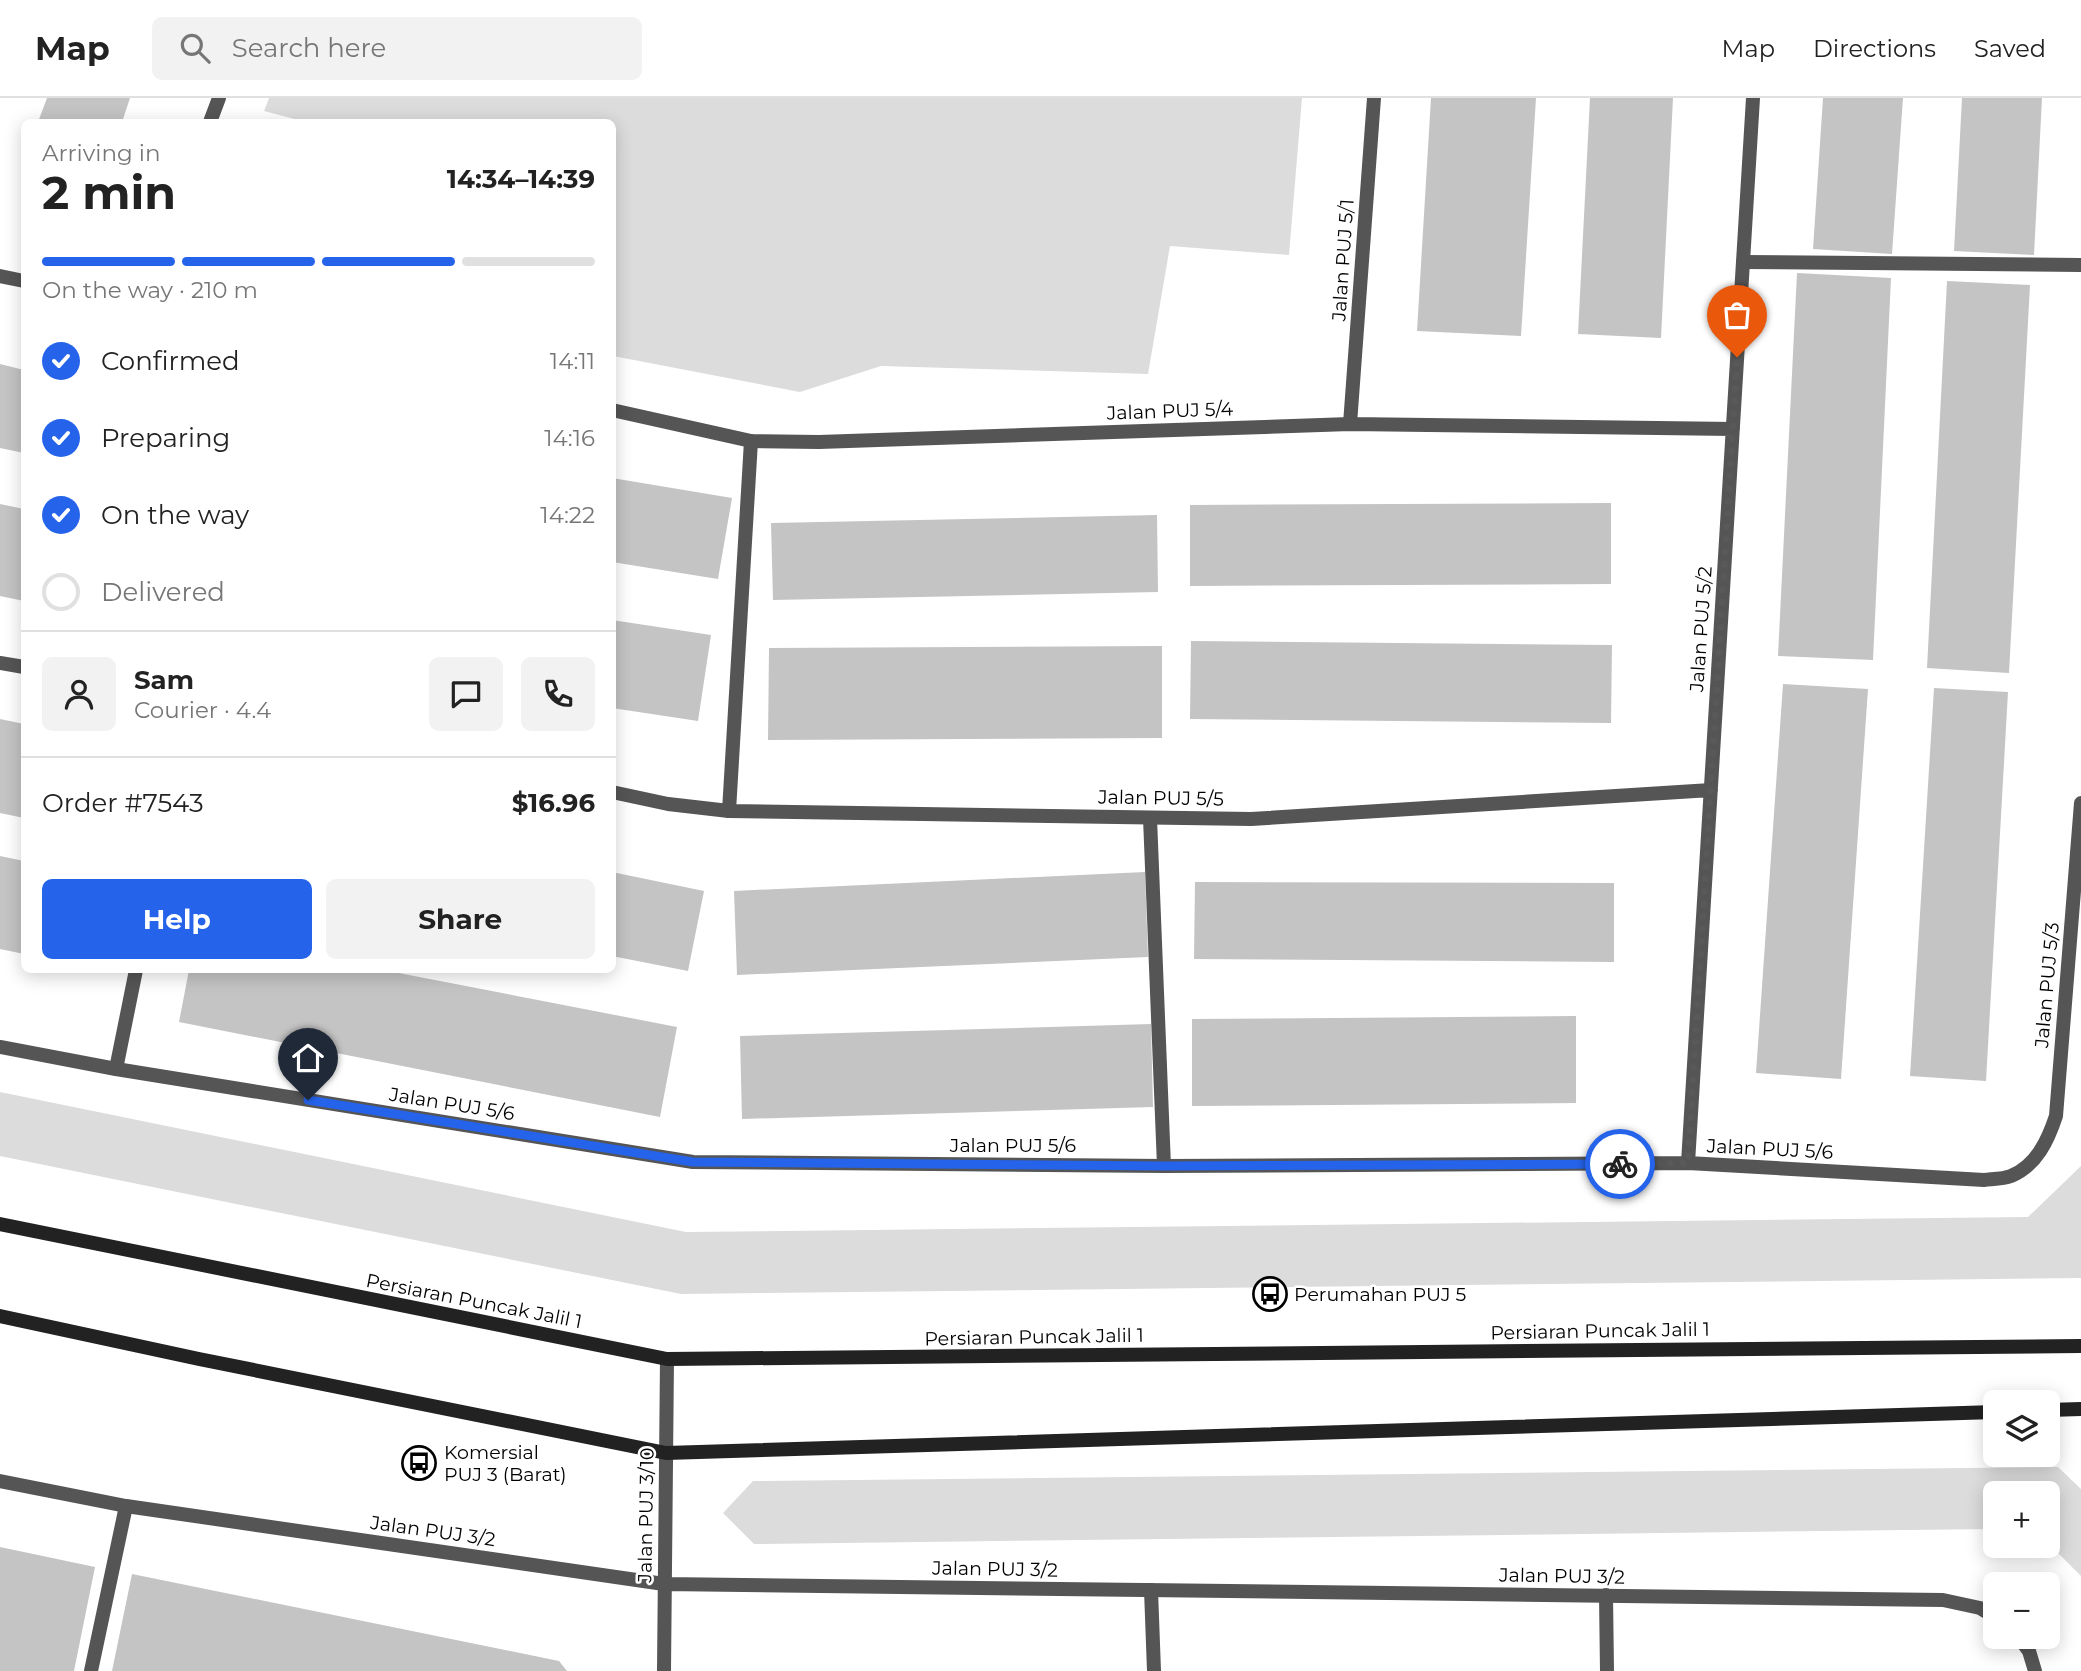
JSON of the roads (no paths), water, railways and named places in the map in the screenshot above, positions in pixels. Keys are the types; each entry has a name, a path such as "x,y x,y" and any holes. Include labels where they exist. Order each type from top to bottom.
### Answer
{"main road":[{"name":"Persiaran Puncak Jalil 1","path":"0,1224 667,1359 2081,1346"},
{"path":"0,1316 666,1453 1983,1412"},
{"path":"2060,1410 2081,1409"}],"street":[{"path":"211,119 219,98"},
{"name":"Jalan PUJ 5/1","path":"1350,424 1374,98"},
{"name":"Jalan PUJ 5/2","path":"1688,1163 1753,98"},
{"path":"1743,262 2081,265"},
{"path":"0,276 21,280"},
{"name":"Jalan PUJ 5/4","path":"616,411 751,441 832,442 1350,424 1733,429"},
{"path":"729,811 751,441"},
{"path":"0,663 21,666"},
{"name":"Jalan PUJ 5/5","path":"616,793 668,804 729,811 1251,819 1711,790"},
{"name":"Jalan PUJ 5/3","path":"2031,1163 2048,1142 2056,1116 2081,803"},
{"path":"1150,818 1164,1166"},
{"path":"116,1069 135,973"},
{"name":"Jalan PUJ 5/6","path":"0,1047 116,1069 693,1162 1164,1166 1688,1163 1984,1180 2011,1176 2031,1163"},
{"name":"Jalan PUJ 3/10","path":"664,1671 667,1359"},
{"name":"Jalan PUJ 3/2","path":"0,1481 126,1506 664,1584 1944,1600 1983,1610"},
{"path":"91,1671 126,1506"},
{"path":"1151,1590 1154,1671"},
{"path":"1606,1595 1607,1671"},
{"path":"2028,1649 2035,1671"}],"place":[{"name":"Perumahan PUJ 5","path":"1270,1294"},
{"name":"Komersial PUJ 3 (Barat)","path":"419,1463"}]}
